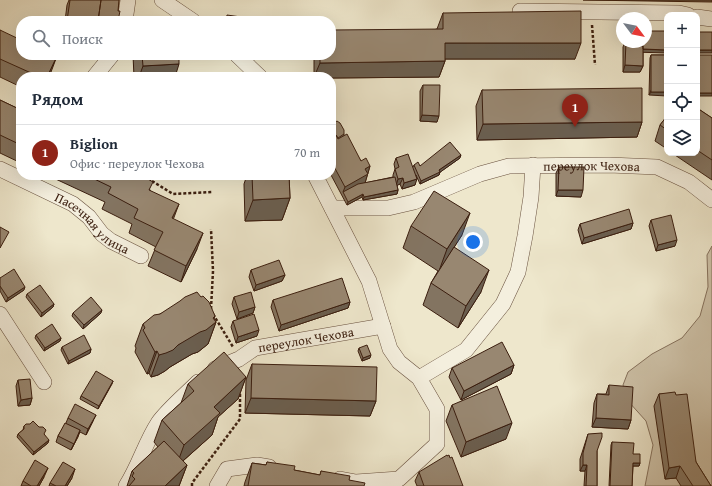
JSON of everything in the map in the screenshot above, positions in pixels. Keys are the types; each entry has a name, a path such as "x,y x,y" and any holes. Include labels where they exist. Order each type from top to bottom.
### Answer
{"street":[{"path":"126,16 128,0"},
{"path":"162,0 186,16"},
{"path":"520,11 664,14"},
{"path":"700,17 712,19"},
{"path":"98,72 108,60"},
{"path":"242,60 255,72"},
{"name":"переулок Чехова","path":"332,208 388,208 414,202 480,174 509,166 609,165 657,167 689,182 712,200"},
{"name":"переулок Чехова","path":"419,378 466,350 503,304 518,272 531,197 532,166"},
{"name":"Пасечная улица","path":"0,169 16,177"},
{"name":"Пасечная улица","path":"23,180 73,204 89,217 102,234 111,241 141,256"},
{"path":"318,180 369,281 390,349 399,362 419,378 437,409 437,444 399,479 356,482 326,477"},
{"path":"0,314 44,382"},
{"name":"переулок Чехова","path":"126,486 136,468 147,441 160,421 207,373 239,358 255,348 383,326"},
{"path":"217,486 227,469 257,466 280,469"}],"path":[{"path":"592,12 595,65"},
{"path":"149,180 173,194 212,192"},
{"path":"211,228 213,271 211,309 239,358"},
{"path":"192,486 192,483 240,419 240,389"}],"shaded area":[{"path":"712,246 712,486 645,486 653,445 646,421 628,401 623,385 628,372 652,354 682,338 700,316 708,287 707,255"}],"building":[{"path":"70,0 101,0 99,16 68,16"},
{"path":"101,0 119,0 119,16 99,16"},
{"path":"581,11 581,43 445,43 445,61 320,63 320,60 336,60 336,30 443,29 443,13"},
{"path":"0,30 16,38 16,60 55,60 49,72 29,72 0,59"},
{"path":"652,31 664,31 664,50 643,49 652,48"},
{"path":"700,32 712,32 712,50 700,50"},
{"path":"626,48 643,48 643,66 625,65"},
{"path":"651,55 664,55 664,92 651,92"},
{"path":"700,55 712,55 712,93 700,93"},
{"path":"142,60 179,60 179,64 143,66"},
{"path":"423,85 440,85 439,116 422,115"},
{"path":"642,88 642,122 483,124 482,90"},
{"path":"0,100 16,108 16,143 0,135"},
{"path":"700,110 712,118 712,160 700,152"},
{"path":"664,120 664,128 660,125"},
{"path":"336,122 340,123 344,130 344,134 338,138 336,135"},
{"path":"347,134 361,161 366,158 370,166 365,169 368,174 345,187 336,170 336,135 338,139"},
{"path":"450,142 461,155 439,170 440,172 421,181 414,165 418,162 420,166"},
{"path":"408,154 417,179 404,183 403,178 398,179 395,169 399,167 396,158"},
{"path":"559,167 584,167 583,190 558,190"},
{"path":"395,177 398,190 364,197 363,194 348,202 343,192 358,184"},
{"path":"96,180 150,180 153,182 149,190 179,204 172,218 203,233 186,266 154,250 163,232 134,218 138,209 108,193 111,187"},
{"path":"252,180 289,180 290,198 253,200"},
{"path":"434,191 470,213 447,249 411,226"},
{"path":"629,209 633,223 584,238 580,224"},
{"path":"671,215 677,240 658,245 651,220"},
{"path":"0,227 9,232 0,248"},
{"path":"454,247 489,270 466,306 431,283"},
{"path":"279,260 285,275 256,285 251,270"},
{"path":"14,269 25,287 8,298 0,286 0,278"},
{"path":"342,278 350,302 281,325 273,300"},
{"path":"40,285 54,304 42,313 27,294"},
{"path":"197,292 201,297 203,296 209,302 215,316 213,318 216,322 206,330 178,345 173,350 159,355 157,351 155,352 143,330 145,328 143,324 154,315 160,314 185,297"},
{"path":"251,292 255,307 239,312 234,297"},
{"path":"91,297 102,310 84,325 73,313"},
{"path":"254,314 259,330 238,337 233,321"},
{"path":"52,324 61,338 45,348 36,335"},
{"path":"84,335 91,349 69,361 62,347"},
{"path":"502,342 514,365 464,391 452,368"},
{"path":"367,345 371,355 363,358 359,348"},
{"path":"224,352 246,377 214,407 220,413 184,445 162,420 194,391 188,384"},
{"path":"252,364 377,367 376,401 251,398"},
{"path":"96,371 113,381 99,406 81,396"},
{"path":"30,379 32,398 21,400 18,380"},
{"path":"609,385 633,387 631,420 596,418 597,394 609,395"},
{"path":"497,386 512,423 466,442 452,405"},
{"path":"675,392 676,395 687,394 696,462 711,486 693,486 680,466 669,468 659,394"},
{"path":"75,404 96,415 88,429 68,418"},
{"path":"33,421 39,427 43,427 46,430 44,434 49,440 34,452 18,434 24,429 26,424 30,424"},
{"path":"65,423 80,430 74,444 58,436"},
{"path":"602,433 597,451 597,486 586,486 587,465 583,465 583,453 588,434"},
{"path":"164,441 187,465 165,486 129,486 135,479 132,476 134,473 132,471"},
{"path":"612,442 634,443 633,454 640,454 640,463 633,463 632,486 610,486"},
{"path":"449,455 450,458 452,457 463,486 424,486 419,472"},
{"path":"35,460 48,468 37,486 31,486 23,481"},
{"path":"63,462 75,469 65,486 56,486 50,483"},
{"path":"267,462 295,466 294,470 320,475 321,471 350,476 349,480 365,483 364,486 248,486 252,463 266,465"}],"place":[{"name":"Biglion","path":"575,127"}]}
